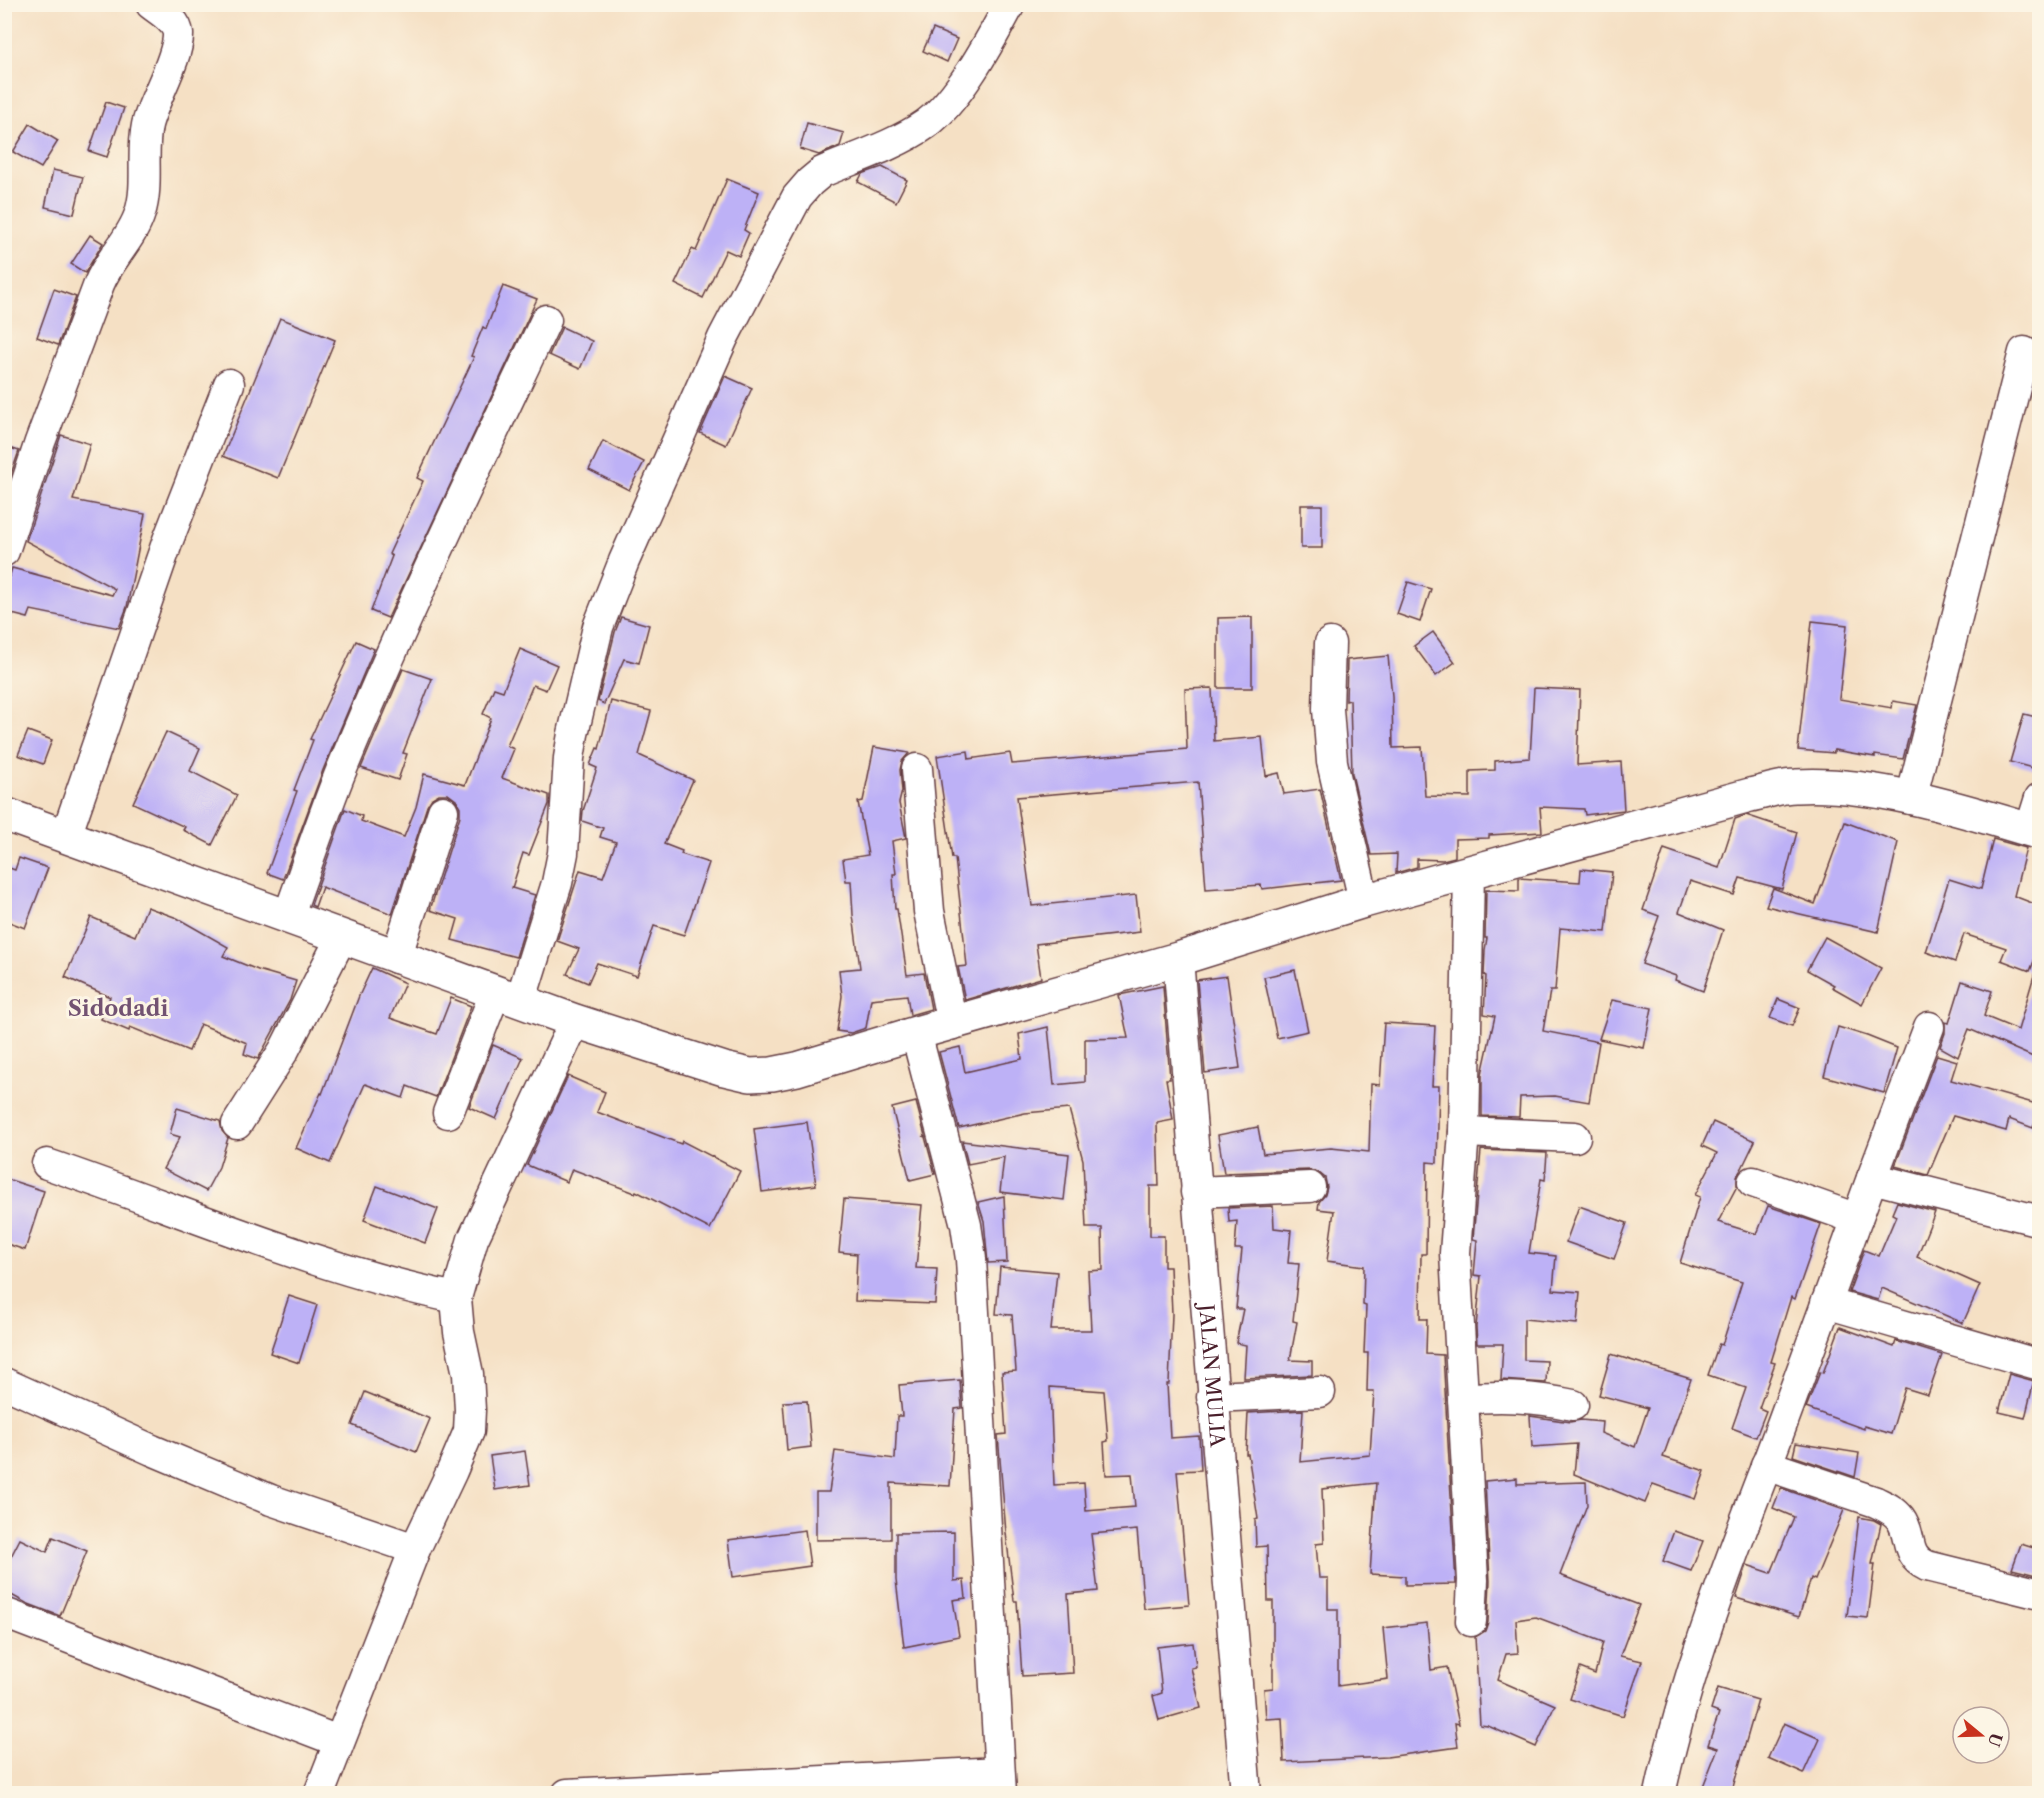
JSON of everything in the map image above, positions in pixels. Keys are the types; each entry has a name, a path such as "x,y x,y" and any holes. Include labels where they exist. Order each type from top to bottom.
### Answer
{"main road":[{"path":"6,819 66,836 508,998 724,1069 750,1075 798,1069 1178,959 1364,901 1750,795 1795,786 1870,790 1960,809 2035,832"}],"street":[{"path":"4,551 40,442 104,271 134,226 140,212 143,198 146,128 173,55 178,32 175,23 151,4"},
{"path":"448,1113 508,998 557,883 563,853 569,758 578,706 598,627 624,561 723,338 798,197 810,182 822,172 911,133 934,117 955,94 1010,4"},
{"path":"288,917 361,722 452,519 546,320"},
{"path":"1911,799 2024,352"},
{"path":"66,836 168,540 229,384"},
{"path":"1330,643 1328,709 1332,762 1364,901"},
{"path":"917,769 929,911 952,1024"},
{"path":"2035,832 2040,798"},
{"path":"396,958 443,811"},
{"path":"1468,872 1464,1132 1455,1253 1473,1580 1471,1621"},
{"path":"237,1124 284,1050 341,938"},
{"name":"JALAN MULIA","path":"1178,959 1246,1794"},
{"path":"319,1794 415,1549 469,1431 468,1374 459,1332 456,1298 473,1239 575,1021"},
{"path":"1660,1794 1668,1756 1695,1663 1753,1498 1929,1027"},
{"path":"567,1794 1000,1783 971,1259 966,1225 916,1033"},
{"path":"1464,1132 1575,1137"},
{"path":"47,1164 285,1249 413,1289 456,1298"},
{"path":"1872,1178 2040,1221"},
{"path":"1753,1182 1857,1219"},
{"path":"1196,1192 1310,1187"},
{"path":"1826,1303 2040,1365"},
{"path":"4,1383 152,1450 271,1500 415,1549"},
{"path":"1212,1397 1320,1392"},
{"path":"1463,1399 1490,1396 1534,1398 1574,1405"},
{"path":"1766,1465 1876,1502 1891,1510 1900,1518 1905,1527 1914,1558 1926,1566 2040,1594"},
{"path":"4,1613 338,1741"}],"building":[{"path":"933,29 957,39 947,62 923,51"},
{"path":"106,102 124,108 107,157 89,151"},
{"path":"807,123 844,133 840,146 819,155 800,149"},
{"path":"30,124 58,141 41,168 13,152"},
{"path":"882,167 907,180 896,202 858,182 862,174"},
{"path":"53,170 83,177 74,214 45,207"},
{"path":"727,179 759,192 744,230 749,233 739,256 726,250 703,298 675,284 692,249 696,251"},
{"path":"90,235 103,243 85,273 71,264"},
{"path":"503,286 537,299 388,618 371,611 392,556 389,554 423,481 417,478 474,357 471,356 483,327 486,329"},
{"path":"54,289 76,297 58,345 37,337"},
{"path":"280,318 335,340 278,478 223,456"},
{"path":"562,327 592,341 580,369 549,355"},
{"path":"725,376 752,388 726,445 700,433"},
{"path":"61,435 90,444 73,500 145,514 127,607 119,628 31,610 28,618 4,612 4,595 12,568 112,595 115,589 26,541"},
{"path":"603,441 644,462 629,490 589,470"},
{"path":"4,446 19,451 4,494"},
{"path":"1301,505 1322,505 1322,548 1301,548"},
{"path":"1408,582 1431,589 1420,622 1397,614"},
{"path":"621,617 649,625 639,663 624,659 604,704 598,701 615,632"},
{"path":"1252,617 1252,688 1218,688 1218,618"},
{"path":"1812,621 1847,625 1839,699 1892,708 1893,701 1917,705 1903,759 1834,750 1834,753 1798,750"},
{"path":"1433,632 1455,662 1436,676 1414,646"},
{"path":"356,641 374,649 323,770 283,879 267,873 297,791 294,790 313,740 310,739"},
{"path":"520,649 557,665 546,690 533,685 507,746 514,749 502,778 549,795 549,804 529,855 523,853 512,888 535,895 516,957 452,940 458,919 430,910 460,816 460,807 456,800 448,794 439,794 432,798 427,806 392,914 322,887 315,907 311,905 345,809 362,816 361,821 404,837 416,807 424,774 465,785 491,718 483,714 494,688 503,691"},
{"path":"1388,656 1392,696 1393,748 1422,747 1425,796 1470,797 1470,771 1495,770 1495,761 1530,758 1534,688 1580,690 1577,765 1621,762 1624,810 1585,815 1584,809 1540,807 1542,832 1455,839 1455,857 1443,860 1417,859 1417,867 1396,873 1397,854 1371,855 1352,774 1350,700 1346,701 1347,660"},
{"path":"403,669 432,679 403,753 407,754 398,780 361,768"},
{"path":"1212,688 1214,741 1262,737 1266,776 1279,773 1284,794 1320,789 1341,880 1262,889 1261,885 1206,889 1198,782 1017,797 1032,906 1136,895 1140,932 1036,944 1041,978 965,1000 958,967 967,966 955,858 952,858 937,756 968,751 969,759 1010,753 1012,764 1187,749 1185,689"},
{"path":"611,701 651,711 639,755 693,780 664,844 682,851 681,854 709,863 684,935 654,926 637,976 597,963 588,983 567,974 579,949 557,941 580,870 603,877 616,842 600,837 603,828 582,821 597,768 590,765 597,748 599,749"},
{"path":"2024,714 2040,718 2040,770 2010,762"},
{"path":"28,731 52,740 43,764 18,755"},
{"path":"166,732 200,748 190,771 237,795 212,845 183,830 185,827 133,803"},
{"path":"874,747 909,753 902,761 900,770 902,791 899,803 906,838 892,841 896,874 893,874 895,909 897,909 907,975 924,973 931,1009 910,1015 907,995 871,999 866,1028 851,1033 837,1031 842,996 839,970 860,968 851,881 846,881 843,859 868,855 858,802 863,801"},
{"path":"1746,815 1797,832 1782,889 1740,878 1734,895 1690,881 1679,912 1723,930 1703,991 1675,980 1676,976 1642,964 1659,916 1643,910 1664,849 1719,868 1735,819"},
{"path":"1845,822 1898,842 1878,932 1766,906 1773,888 1815,904"},
{"path":"1993,839 2026,848 2014,896 2040,906 2040,946 2030,971 2001,960 2006,948 1964,934 1955,962 1926,952 1949,879 1981,889"},
{"path":"19,858 48,868 25,928 4,920 4,866 15,870"},
{"path":"1581,869 1612,872 1606,932 1560,928 1555,991 1550,991 1543,1031 1599,1042 1589,1102 1555,1096 1520,1097 1519,1117 1482,1116 1482,1074 1495,1016 1484,1014 1486,890 1519,891 1519,878 1580,882"},
{"path":"147,907 177,918 228,947 223,956 258,970 296,981 290,1000 258,1059 244,1054 247,1043 200,1024 189,1051 130,1027 129,1031 101,1019 110,997 65,977 91,917 135,936"},
{"path":"1825,937 1881,968 1862,1004 1807,970"},
{"path":"372,968 405,983 390,1018 437,1034 451,998 471,1006 436,1097 407,1086 403,1098 365,1084 330,1163 296,1148 322,1094"},
{"path":"1295,970 1308,1031 1277,1038 1264,977"},
{"path":"2035,972 2040,972 2040,1060 1969,1029 1958,1057 1940,1047 1945,1033 1945,1022 1949,1023 1962,981 1992,991 1984,1016 2018,1030"},
{"path":"1227,976 1240,1068 1205,1073 1197,980"},
{"path":"1163,986 1170,1079 1166,1079 1173,1120 1157,1123 1159,1186 1150,1186 1150,1236 1164,1236 1164,1267 1170,1267 1172,1314 1169,1384 1167,1384 1170,1438 1199,1436 1201,1470 1177,1471 1189,1605 1144,1609 1137,1530 1091,1534 1098,1591 1068,1594 1073,1673 1022,1676 1017,1601 1014,1601 1006,1533 998,1435 1006,1434 1002,1372 1016,1371 1012,1315 996,1314 1000,1267 1057,1272 1051,1330 1091,1330 1088,1271 1103,1270 1102,1228 1086,1228 1083,1160 1069,1109 1025,1113 959,1128 939,1052 960,1047 965,1072 1022,1059 1019,1034 1048,1027 1054,1085 1085,1082 1085,1039 1128,1038 1119,995","holes":["1050,1387 1104,1391 1108,1441 1104,1442 1106,1475 1132,1474 1135,1507 1086,1511 1084,1483 1054,1485"]},
{"path":"1778,999 1800,1008 1792,1026 1770,1018"},
{"path":"1612,1000 1652,1008 1644,1048 1599,1039"},
{"path":"1384,1023 1435,1026 1432,1086 1439,1086 1437,1163 1427,1162 1426,1254 1421,1254 1420,1319 1427,1319 1426,1354 1443,1355 1456,1584 1405,1585 1405,1576 1370,1574 1376,1483 1322,1489 1324,1543 1316,1544 1319,1578 1328,1578 1328,1609 1338,1609 1338,1686 1388,1679 1383,1628 1427,1623 1431,1670 1447,1667 1459,1724 1455,1723 1458,1747 1387,1757 1284,1762 1282,1718 1266,1719 1264,1689 1273,1688 1273,1601 1268,1601 1267,1546 1256,1547 1255,1520 1258,1519 1248,1454 1246,1454 1248,1413 1303,1410 1300,1462 1370,1455 1374,1391 1367,1391 1368,1353 1364,1353 1366,1306 1363,1305 1364,1266 1327,1261 1334,1211 1318,1209 1327,1187 1325,1178 1318,1172 1309,1170 1224,1173 1218,1135 1258,1127 1263,1154 1331,1148 1369,1152 1371,1084 1380,1085"},
{"path":"1838,1027 1897,1048 1884,1093 1824,1076"},
{"path":"493,1045 523,1058 496,1119 469,1107"},
{"path":"1937,1055 1957,1061 1951,1080 2040,1105 2033,1128 2009,1119 2006,1131 1953,1116 1928,1175 1895,1166"},
{"path":"568,1076 605,1092 597,1112 681,1144 682,1141 740,1171 710,1229 636,1191 635,1193 572,1169 567,1182 527,1165"},
{"path":"916,1102 925,1136 923,1136 935,1174 910,1180 892,1108"},
{"path":"177,1108 220,1121 222,1131 228,1138 219,1167 206,1191 163,1169 180,1137 170,1134"},
{"path":"807,1122 816,1185 762,1192 754,1129"},
{"path":"1713,1122 1755,1141 1737,1176 1737,1186 1718,1222 1757,1234 1768,1206 1821,1224 1795,1299 1791,1297 1771,1362 1775,1363 1759,1408 1766,1411 1756,1437 1732,1428 1746,1388 1708,1375 1719,1344 1722,1345 1742,1282 1680,1263 1700,1197 1695,1195 1717,1153 1702,1146"},
{"path":"962,1141 1069,1154 1064,1200 1000,1192 1004,1157 968,1164"},
{"path":"1481,1150 1547,1153 1545,1180 1541,1179 1529,1253 1556,1256 1553,1290 1580,1292 1577,1324 1524,1319 1524,1360 1547,1361 1546,1383 1501,1380 1503,1344 1477,1344 1476,1327 1481,1276 1474,1275 1477,1240 1473,1239"},
{"path":"4,1178 44,1191 25,1250 4,1243"},
{"path":"377,1186 438,1209 425,1243 364,1220"},
{"path":"1004,1196 1007,1262 988,1263 984,1221 978,1202"},
{"path":"844,1199 922,1205 916,1268 937,1269 935,1304 855,1301 857,1254 839,1252"},
{"path":"1897,1202 1935,1212 1917,1257 1980,1285 1963,1323 1882,1288 1878,1300 1849,1292 1864,1250 1879,1256 1896,1216 1892,1214"},
{"path":"1273,1206 1274,1228 1291,1230 1288,1263 1299,1264 1293,1321 1297,1322 1290,1360 1312,1361 1312,1375 1244,1378 1246,1345 1236,1343 1243,1309 1236,1309 1242,1249 1235,1249 1237,1221 1229,1222 1228,1208"},
{"path":"1579,1206 1627,1223 1614,1259 1566,1242"},
{"path":"289,1296 317,1305 299,1363 270,1353"},
{"path":"1840,1327 1894,1347 1896,1341 1942,1355 1928,1395 1905,1388 1891,1434 1864,1426 1864,1429 1806,1408 1820,1372 1823,1373"},
{"path":"1611,1354 1691,1379 1663,1457 1705,1471 1695,1499 1653,1484 1645,1503 1574,1474 1577,1444 1532,1447 1530,1416 1570,1422 1581,1420 1602,1422 1601,1433 1635,1447 1648,1408 1599,1395"},
{"path":"2009,1374 2034,1381 2025,1418 1999,1412"},
{"path":"960,1380 962,1408 955,1409 950,1486 891,1483 891,1539 816,1540 816,1492 829,1492 835,1451 895,1459 897,1416 902,1416 899,1385"},
{"path":"365,1392 430,1419 416,1452 352,1425"},
{"path":"807,1401 811,1447 787,1450 783,1402"},
{"path":"1796,1443 1859,1453 1855,1477 1793,1456"},
{"path":"525,1451 530,1485 495,1490 490,1456"},
{"path":"1517,1478 1517,1484 1586,1482 1587,1505 1560,1575 1639,1605 1620,1656 1642,1661 1623,1716 1570,1699 1580,1668 1595,1674 1603,1642 1536,1617 1516,1620 1518,1653 1506,1654 1498,1680 1555,1705 1536,1747 1488,1726 1480,1725 1475,1637 1485,1631 1488,1622 1490,1581 1485,1481"},
{"path":"1781,1488 1844,1510 1815,1580 1811,1578 1799,1617 1736,1598 1747,1565 1771,1573 1794,1517 1773,1508"},
{"path":"1859,1517 1881,1524 1872,1564 1875,1564 1868,1618 1847,1616"},
{"path":"805,1530 810,1566 733,1577 728,1540"},
{"path":"1674,1531 1703,1541 1691,1571 1663,1561"},
{"path":"954,1532 954,1581 964,1580 966,1598 953,1600 959,1636 904,1647 896,1580 896,1533"},
{"path":"53,1537 87,1551 60,1616 26,1603 4,1591 4,1570 20,1539 47,1552"},
{"path":"2021,1544 2040,1550 2040,1576 2012,1569"},
{"path":"1193,1643 1196,1667 1191,1668 1201,1708 1159,1720 1153,1696 1162,1693 1157,1647"},
{"path":"1718,1688 1758,1700 1731,1794 1700,1794 1718,1748 1708,1745 1719,1713 1711,1710"},
{"path":"1784,1723 1820,1739 1804,1774 1768,1758"}],"district":[{"name":"Sidodadi","path":"118,1008"}]}
